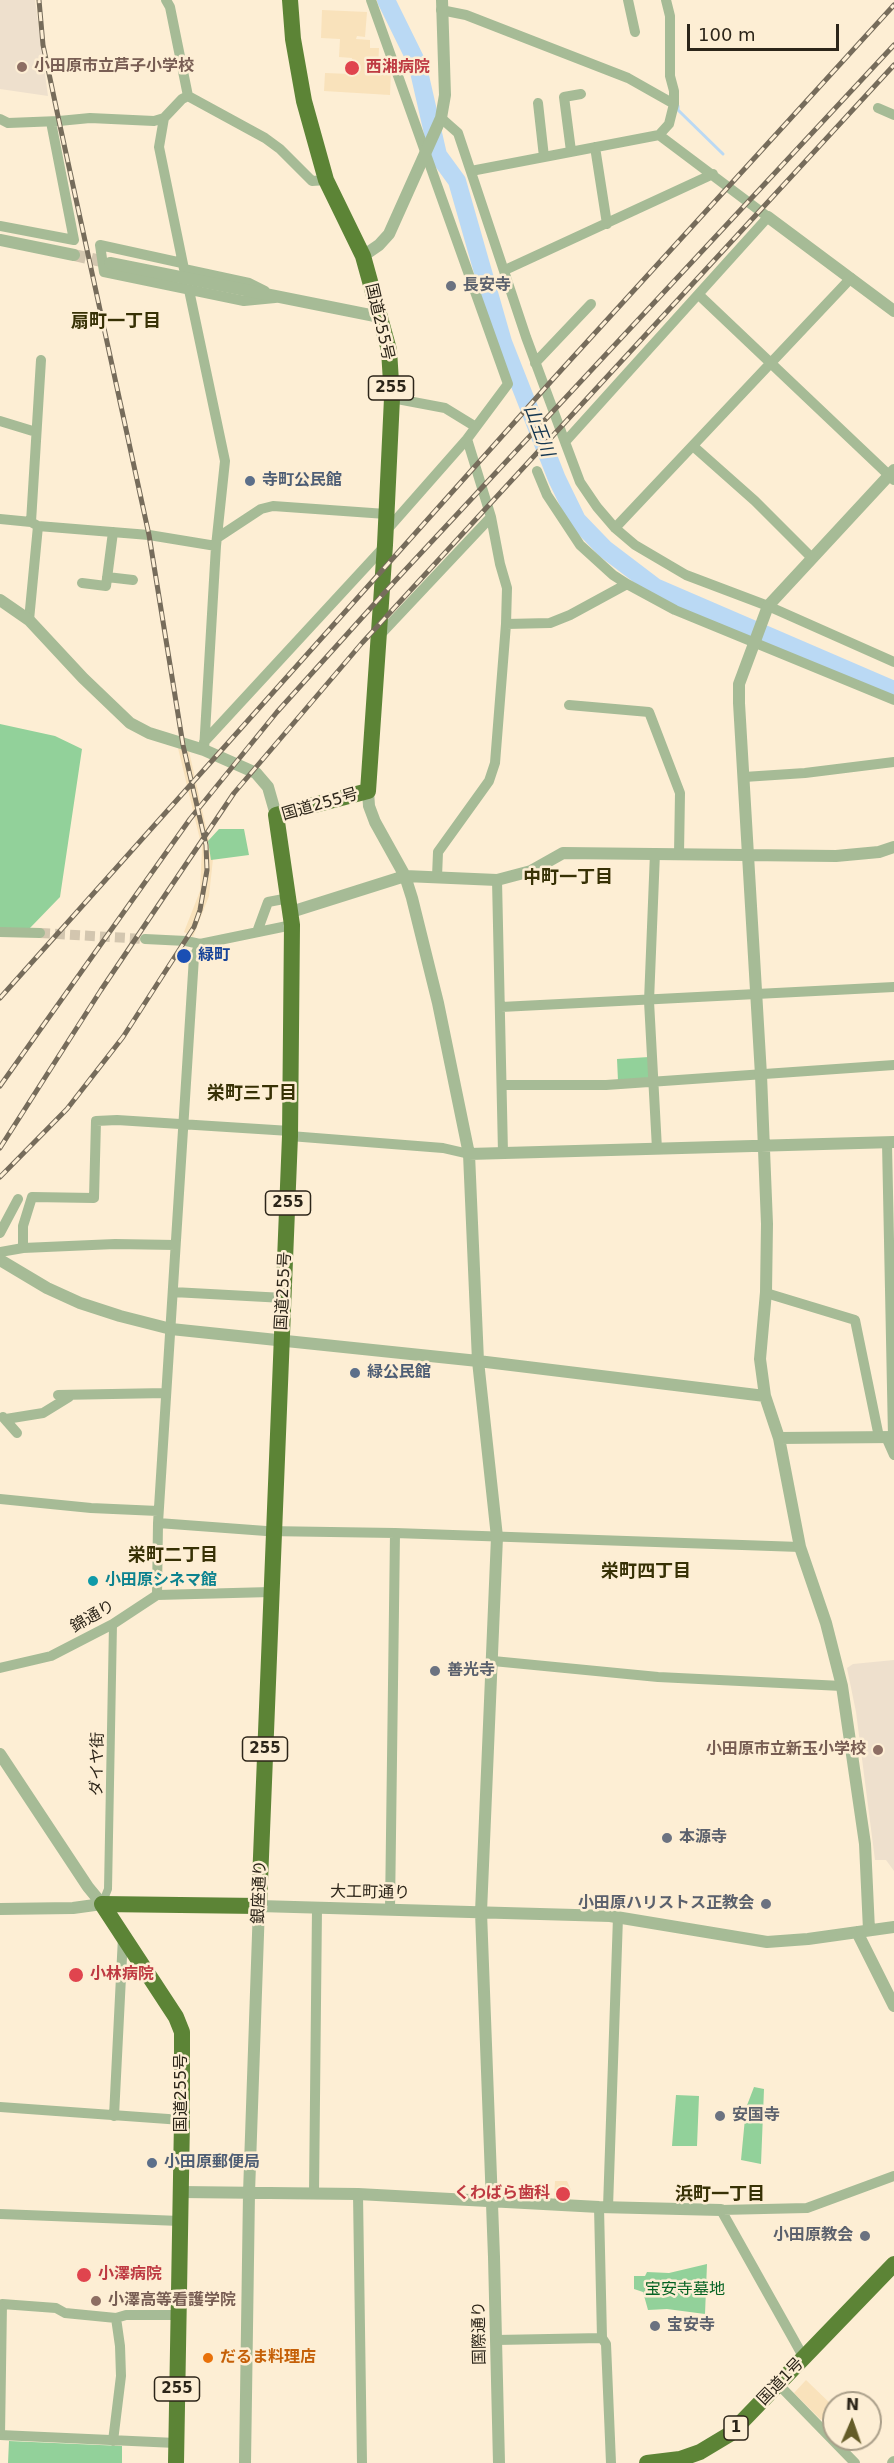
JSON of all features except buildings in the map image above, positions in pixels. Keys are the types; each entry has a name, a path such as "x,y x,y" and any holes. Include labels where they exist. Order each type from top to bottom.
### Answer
{"highway":[{"name":"国道255号","path":"271,1592 290,1133 291,912 276,815 368,791 392,398 388,350 363,256 326,180 304,101 290,0"},
{"name":"銀座通り","path":"259,1906 271,1592"},
{"name":"国道255号","path":"102,1904 180,2024 182,2120 176,2463"},
{"path":"102,1904 259,1906"},
{"name":"国道1号","path":"647,2463 680,2458 715,2444 730,2434 894,2264"}],"street":[{"path":"166,0 170,7 188,96 265,138 280,149 312,181 326,180"},
{"path":"204,746 385,538 467,439 508,384 371,0"},
{"path":"628,0 634,32"},
{"path":"471,171 659,135 669,124 674,104 674,91 670,76 670,16 666,0"},
{"path":"363,256 380,245 389,234 441,118 444,104 442,5 627,78 674,104"},
{"path":"571,151 564,97 581,94"},
{"path":"188,96 182,99 165,118 159,147 184,269 249,283 278,298"},
{"path":"538,103 544,156"},
{"path":"878,108 894,115"},
{"path":"0,119 8,123 90,118 154,121 165,118"},
{"path":"441,118 458,133 535,363 580,482 597,507 615,528 635,545 686,575 768,606 894,662"},
{"path":"0,226 74,240 51,122"},
{"path":"659,135 894,311"},
{"path":"595,147 607,224"},
{"path":"505,270 713,174"},
{"path":"565,442 768,217"},
{"path":"0,240 74,255"},
{"path":"182,263 100,245 104,272 244,301 278,298"},
{"path":"110,263 380,317"},
{"path":"615,528 851,278"},
{"path":"189,290 225,461 216,542 204,746"},
{"path":"699,295 892,475 768,606 739,684 767,1224 766,1293 760,1359 765,1396 778,1438 800,1547 826,1623 843,1686 865,1844 863,1931 894,2007"},
{"path":"535,363 591,304"},
{"path":"29,620 41,360"},
{"path":"392,398 445,408 476,427"},
{"path":"0,421 36,432"},
{"path":"437,877 438,852 489,782 495,763 506,624 507,588 491,517 467,439"},
{"path":"693,446 755,501 812,558"},
{"path":"537,471 547,495 580,545 613,575 627,584 675,610 894,700"},
{"path":"0,519 216,542 261,509 273,506 386,514"},
{"path":"379,636 491,517"},
{"path":"82,583 106,586 113,532"},
{"path":"107,577 133,580"},
{"path":"506,624 550,623 570,615 627,584"},
{"path":"0,600 29,620 82,678 129,723 171,741 204,746 256,773 268,787 276,815"},
{"path":"569,705 649,712 680,793 679,854"},
{"path":"744,777 805,773 894,762"},
{"name":"国際通り","path":"368,791 369,806 375,822 405,876 438,1003 469,1154 478,1361 497,1537 481,1912 499,2463"},
{"path":"145,939 200,944 257,932 291,912 405,876 497,880 531,872 563,854 852,855 879,852 894,847"},
{"path":"655,853 650,1001 657,1149"},
{"path":"497,880 503,1153"},
{"path":"257,932 268,902 291,912"},
{"path":"0,932 40,933"},
{"path":"200,944 194,957 182,1124 158,1517 157,1595 271,1592"},
{"path":"501,1007 894,987"},
{"path":"502,1085 606,1085 894,1065"},
{"path":"23,1248 23,1226 32,1197 94,1198 96,1121 182,1124 290,1133 443,1148 469,1154 890,1142 892,1325 888,1437"},
{"path":"0,1233 18,1198"},
{"path":"0,1252 23,1248 115,1244 175,1245"},
{"path":"0,1260 47,1288 80,1303 171,1329 478,1361 765,1396"},
{"path":"173,1292 284,1298"},
{"path":"766,1293 855,1320 894,1455"},
{"path":"58,1395 166,1393"},
{"path":"3,1417 43,1413 59,1401 73,1395"},
{"path":"3,1417 17,1432"},
{"path":"778,1438 888,1437"},
{"path":"0,1499 274,1531 800,1547"},
{"path":"390,1910 395,1533"},
{"name":"錦通り","path":"0,1668 51,1656 113,1624 157,1595"},
{"name":"ダイヤ街","path":"102,1904 108,1889 113,1624"},
{"path":"493,1660 658,1677 843,1686"},
{"path":"0,1754 88,1887 102,1904"},
{"path":"0,1909 73,1908 102,1904"},
{"name":"大工町通り","path":"259,1906 618,1917 767,1942 894,1927"},
{"name":"銀座通り","path":"245,2463 249,2193 259,1906"},
{"path":"314,2193 317,1908"},
{"path":"611,2463 606,2344 602,2338 603,2207 618,1917"},
{"path":"114,2116 123,1935"},
{"path":"0,2107 182,2120"},
{"path":"181,2192 358,2194 603,2207 721,2210 807,2208 894,2176"},
{"path":"358,2194 362,2463"},
{"path":"721,2210 804,2358"},
{"path":"0,2214 180,2221"},
{"path":"176,2444 0,2435 1,2304 56,2308 65,2313 116,2318 126,2315 178,2315"},
{"path":"113,2441 121,2376 116,2318"},
{"path":"496,2340 602,2338"},
{"path":"779,2385 855,2463"}],"shaded area":[{"name":"小田原市立芦子小学校","path":"0,0 35,0 48,96 0,89"},
{"path":"322,10 367,12 365,37 357,36 356,39 370,40 370,48 379,48 378,69 391,70 390,95 324,91 325,73 351,74 352,58 339,57 340,39 321,38"},
{"path":"178,748 189,751 213,859 209,896 193,937 184,932 200,891 202,848"},
{"name":"小田原市立新玉小学校","path":"894,1660 894,1871 886,1860 875,1860 856,1712 847,1668 853,1664"},
{"name":"くわばら歯科","path":"555,2181 567,2181 571,2190 570,2200 554,2199"},
{"path":"806,2380 822,2395 822,2419 821,2420 794,2393"}],"green space":[{"path":"0,724 55,736 82,749 60,897 29,929 0,928"},
{"path":"219,829 244,829 249,855 211,860 208,841"},
{"path":"649,1057 651,1078 618,1081 617,1059"},
{"path":"754,2087 764,2089 761,2164 741,2160 746,2108"},
{"path":"676,2095 699,2096 697,2146 672,2146"},
{"name":"宝安寺墓地","path":"707,2264 705,2314 667,2309 648,2310 643,2292 634,2289 634,2276 645,2276 647,2272 669,2273"},
{"path":"9,2441 122,2446 122,2463 8,2463"}],"waterway":[{"name":"山王川","path":"386,0 417,63 438,155 457,181 503,342 557,479 577,520 605,549 655,587 894,690"},
{"path":"678,106 678,110 723,154"}],"tunnel":[{"path":"74,255 110,263"},
{"path":"40,933 145,939"}],"railway":[{"path":"0,1177 67,1109 123,1037 194,927 200,910 207,870 206,845 183,745 149,535 43,45 39,0"},
{"path":"0,998 554,378 894,5"},
{"path":"0,1086 190,819 277,712 395,581 894,45"},
{"path":"0,1148 101,990 234,793 362,643 894,65"}],"place":[{"name":"小田原市立芦子小学校","path":"22,67"},
{"name":"西湘病院","path":"352,68"},
{"name":"長安寺","path":"451,286"},
{"name":"寺町公民館","path":"250,481"},
{"name":"緑町","path":"184,956"},
{"name":"緑公民館","path":"355,1373"},
{"name":"小田原シネマ館","path":"93,1581"},
{"name":"善光寺","path":"435,1671"},
{"name":"小田原市立新玉小学校","path":"878,1750"},
{"name":"本源寺","path":"667,1838"},
{"name":"小田原ハリストス正教会","path":"766,1904"},
{"name":"小林病院","path":"76,1975"},
{"name":"安国寺","path":"720,2116"},
{"name":"小田原郵便局","path":"152,2163"},
{"name":"くわばら歯科","path":"563,2194"},
{"name":"小田原教会","path":"865,2236"},
{"name":"小澤病院","path":"84,2275"},
{"name":"小澤高等看護学院","path":"96,2301"},
{"name":"宝安寺","path":"655,2326"},
{"name":"だるま料理店","path":"208,2358"}],"district":[{"name":"扇町一丁目","path":"116,322"},
{"name":"中町一丁目","path":"568,878"},
{"name":"栄町三丁目","path":"252,1094"},
{"name":"栄町二丁目","path":"173,1556"},
{"name":"栄町四丁目","path":"646,1572"},
{"name":"浜町一丁目","path":"720,2195"}]}
